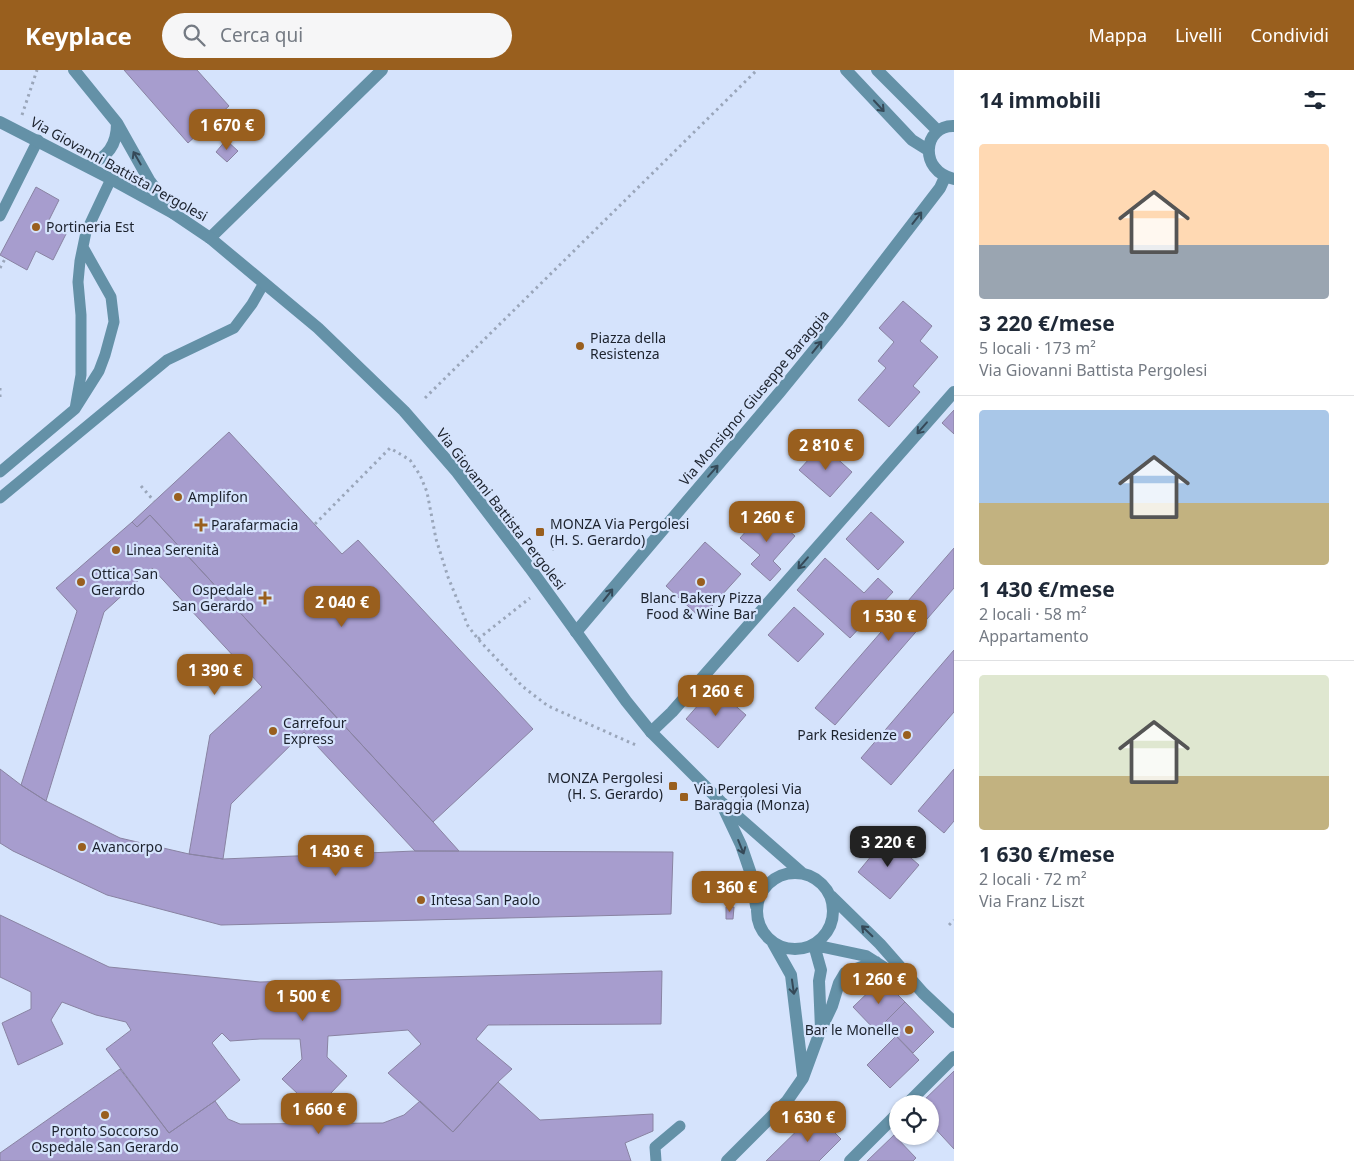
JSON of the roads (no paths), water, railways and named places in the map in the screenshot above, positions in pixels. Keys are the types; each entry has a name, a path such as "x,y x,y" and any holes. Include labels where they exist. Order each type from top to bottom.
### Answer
{"street":[{"path":"74,70 117,122 149,180 173,213"},
{"path":"210,238 382,70"},
{"path":"846,70 912,140 928,150"},
{"path":"877,70 938,132"},
{"name":"Via Giovanni Battista Pergolesi","path":"0,122 88,166 173,213 210,238 318,328 375,382 432,442 482,504 626,701 651,732 721,802 802,873"},
{"path":"88,166 98,161 112,147 117,134 117,122"},
{"path":"950,178 935,170 930,162 928,150 932,139 938,132 954,126"},
{"name":"Via Monsignor Giuseppe Baraggia","path":"576,632 780,393 940,188 950,178"},
{"path":"651,732 672,712 954,392"},
{"name":"Via Giovanni Battista Pergolesi","path":"721,802 752,874 756,910"},
{"path":"831,896 834,910 832,924 825,936 814,945 801,950 786,949 773,943 766,937 757,920 756,910 759,897 766,886 776,877 789,873 802,873 814,877 880,944 923,993 954,1022"},
{"path":"773,943 791,975 803,1078"},
{"path":"814,945 866,956 923,993"},
{"path":"814,945 821,970 819,981 821,1029"},
{"path":"728,1161 787,1101 803,1078 821,1029 832,1006 839,983 846,973 876,962"},
{"path":"916,1095 954,1057"},
{"path":"850,1161 889,1122"}],"lane":[{"path":"0,216 38,140"},
{"path":"75,409 82,375 81,315 78,282 80,261 86,232 111,179"},
{"path":"0,472 75,409 99,371 114,322 111,297 84,249"},
{"path":"0,498 167,360 234,328 252,304 264,283"},
{"path":"656,1161 655,1148 680,1126"}],"place":[{"name":"Portineria Est","path":"36,227"},
{"name":"Piazza della Resistenza","path":"580,346"},
{"name":"Amplifon","path":"178,497"},
{"name":"Parafarmacia","path":"201,525"},
{"name":"MONZA Via Pergolesi (H. S. Gerardo)","path":"540,532"},
{"name":"Linea Serenità","path":"116,550"},
{"name":"Ottica San Gerardo","path":"81,582"},
{"name":"Blanc Bakery Pizza Food & Wine Bar","path":"701,582"},
{"name":"Ospedale San Gerardo","path":"265,598"},
{"name":"Carrefour Express","path":"273,731"},
{"name":"Park Residenze","path":"907,735"},
{"name":"MONZA Pergolesi (H. S. Gerardo)","path":"673,786"},
{"name":"Via Pergolesi Via Baraggia (Monza)","path":"684,797"},
{"name":"Avancorpo","path":"82,847"},
{"name":"Intesa San Paolo","path":"421,900"},
{"name":"Bar le Monelle","path":"909,1030"},
{"name":"Pronto Soccorso Ospedale San Gerardo","path":"105,1115"}]}
